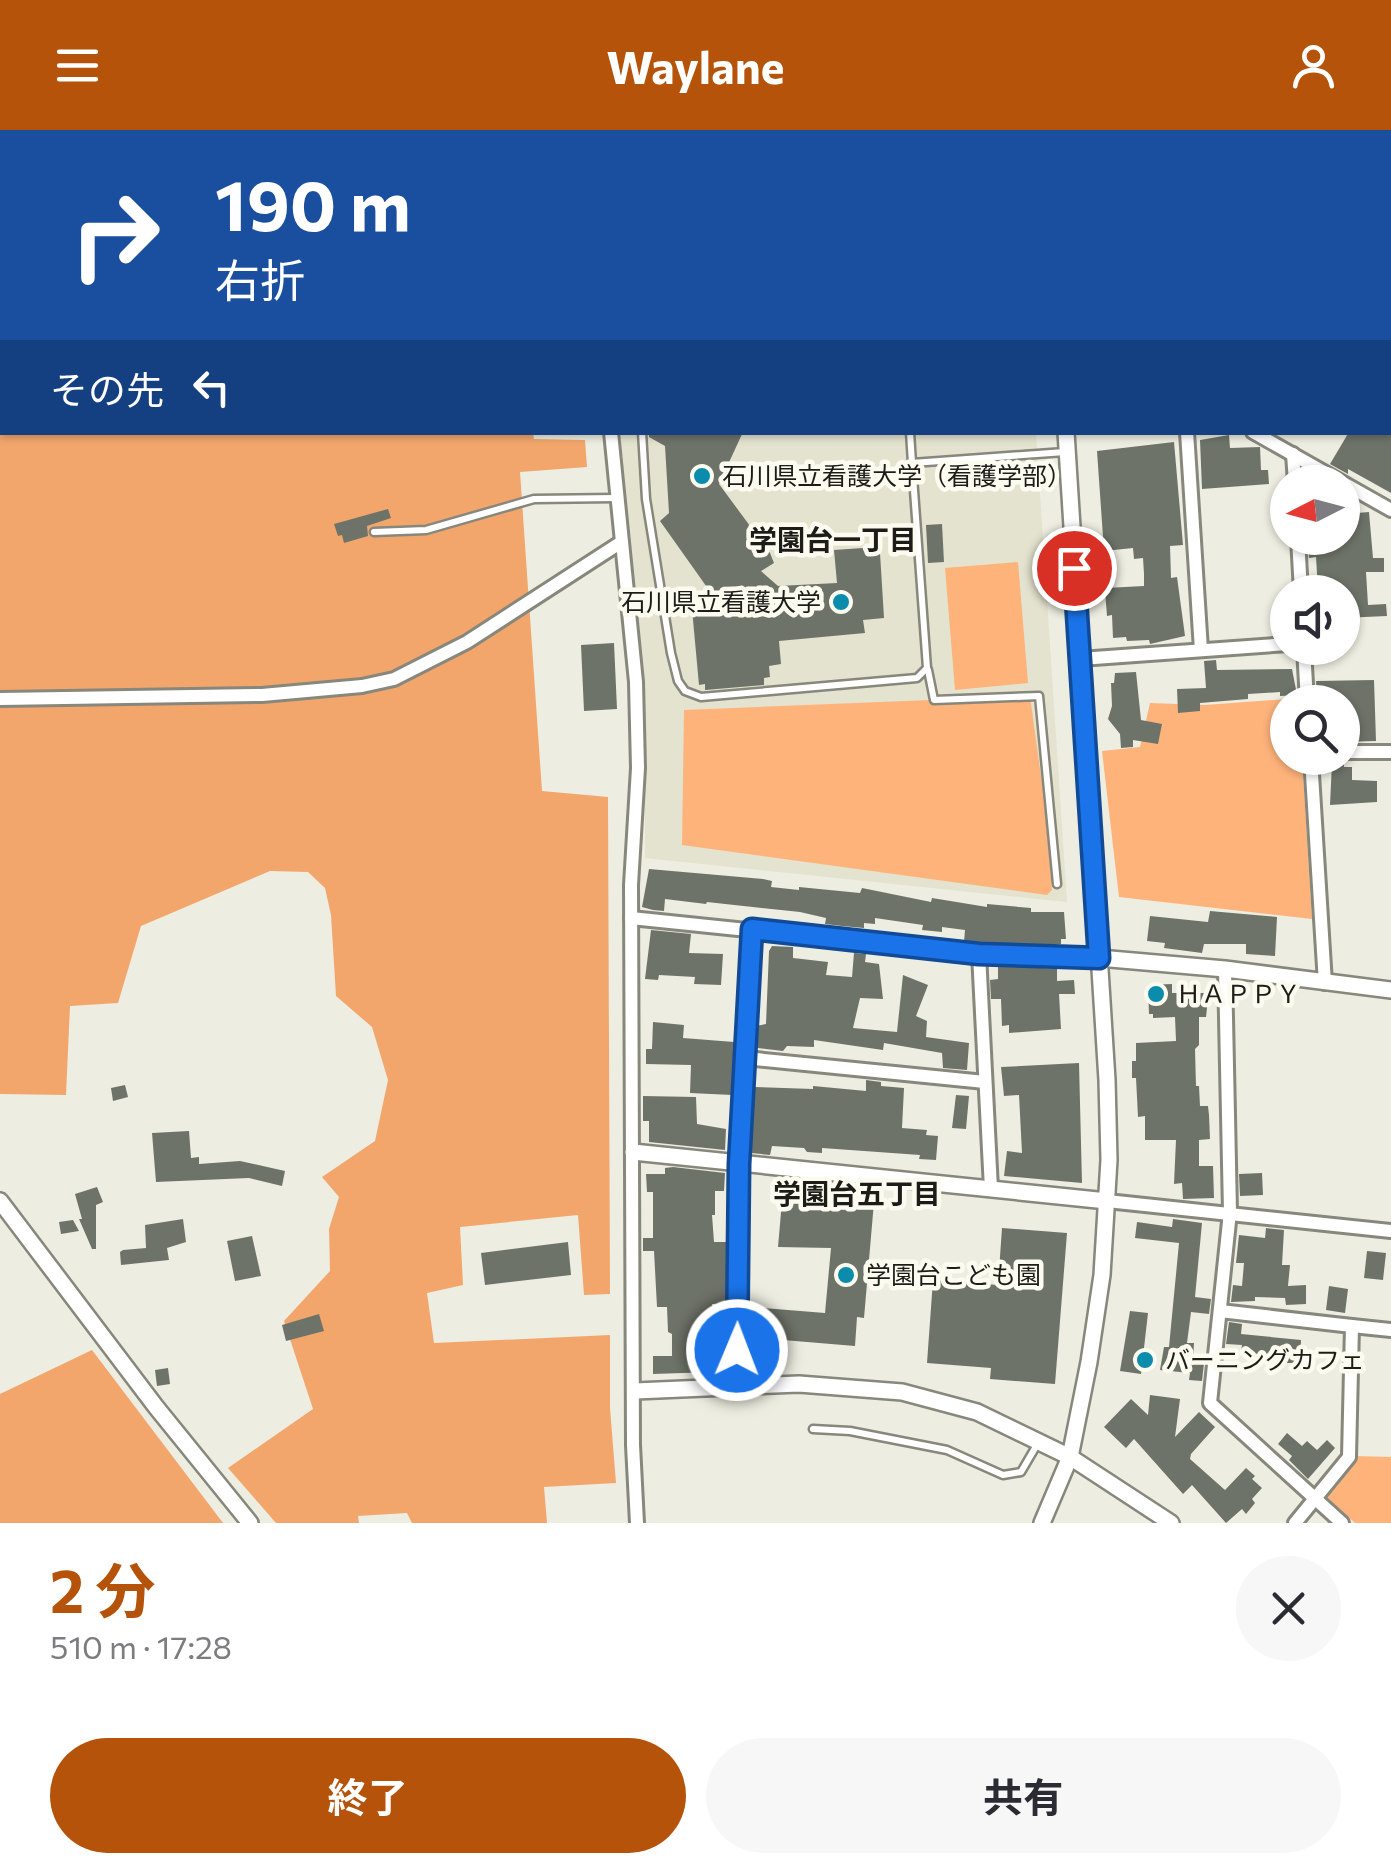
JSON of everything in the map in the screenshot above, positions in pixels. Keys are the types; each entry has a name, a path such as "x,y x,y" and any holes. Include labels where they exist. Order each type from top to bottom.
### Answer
{"street":[{"path":"611,435 636,682 638,768 631,918 635,1390 632,1445 637,1523"},
{"path":"1042,1523 1070,1457 1102,1275 1107,1201 1107,1080 1066,435"},
{"path":"1186,435 1201,650"},
{"path":"1259,435 1391,510"},
{"path":"1294,454 1294,465"},
{"path":"0,699 262,695 362,686 394,679 467,642 620,543"},
{"path":"1080,659 1270,645"},
{"path":"1360,752 1391,752"},
{"path":"1312,775 1324,983"},
{"path":"631,918 979,954 1099,958 1225,969 1391,990"},
{"path":"736,1386 739,1164 752,929"},
{"path":"979,954 991,1189"},
{"path":"1225,969 1230,1212 1210,1403 1342,1523"},
{"path":"744,1058 985,1082"},
{"path":"633,1152 1391,1231"},
{"path":"0,1201 250,1523"},
{"path":"1220,1311 1391,1330"},
{"path":"1295,1523 1350,1457 1352,1326"},
{"path":"635,1390 799,1384 902,1392 977,1412 1070,1457 1172,1523"}],"lane":[{"path":"642,435 646,499 660,597 678,681 685,691 700,696 898,680 917,678 928,668"},
{"path":"910,435 928,668 934,700 1039,696 1057,884"},
{"path":"912,463 1067,452"},
{"path":"374,532 426,530 534,500 616,498"},
{"path":"813,1429 850,1431 947,1450 1002,1475 1022,1472 1039,1442"}],"shaded area":[{"path":"0,435 533,435 534,439 585,440 587,467 520,472 542,791 608,797 610,1294 584,1295 578,1215 460,1227 463,1285 427,1293 434,1343 610,1335 616,1483 544,1487 547,1523 412,1523 407,1513 358,1516 359,1523 276,1523 228,1468 313,1409 284,1321 330,1271 329,1229 339,1197 322,1177 375,1141 388,1080 372,1027 336,996 331,915 325,888 308,872 270,871 141,926 118,1003 70,1006 66,1095 0,1094"},
{"name":"石川県立看護大学","path":"619,435 1036,435 1067,902 645,858 645,686 624,518"},
{"path":"1018,562 1028,683 955,690 945,568"},
{"path":"1030,696 1052,890 1047,895 682,845 684,710"},
{"path":"1270,700 1270,775 1303,775 1312,919 1119,897 1102,751 1140,747 1150,703 1205,705"},
{"path":"92,1350 223,1523 0,1523 0,1394"},
{"path":"1356,1456 1391,1457 1391,1523 1355,1523 1325,1496"}],"building":[{"path":"742,435 719,484 770,553 774,563 761,571 778,586 837,583 834,550 877,547 884,618 863,620 865,633 779,641 781,664 769,666 770,677 764,678 764,685 705,690 705,684 699,685 692,609 721,607 660,521 669,513 665,446 649,437"},
{"path":"1229,435 1230,448 1260,447 1261,470 1268,470 1269,484 1202,489 1200,440"},
{"path":"1347,435 1391,435 1391,493 1360,476 1360,465 1332,465"},
{"path":"1174,442 1183,545 1170,546 1171,578 1177,577 1185,636 1150,644 1149,640 1113,638 1106,588 1144,586 1143,558 1134,559 1133,548 1104,551 1097,451"},
{"path":"388,509 391,518 367,526 368,536 344,543 342,535 338,536 334,524"},
{"path":"1369,512 1373,558 1384,558 1384,572 1366,572 1368,605 1386,604 1387,616 1360,617 1360,575 1317,575 1316,557 1309,558 1309,555 1360,555 1360,513"},
{"path":"942,524 944,562 928,563 926,525"},
{"path":"614,643 617,709 584,711 581,645"},
{"path":"1216,660 1217,670 1292,669 1295,685 1270,685 1270,693 1248,694 1248,699 1200,703 1200,711 1178,713 1177,689 1206,688 1204,661"},
{"path":"1136,672 1141,720 1162,724 1158,744 1133,740 1133,747 1121,748 1120,734 1108,719 1111,683 1115,673"},
{"path":"1374,680 1376,741 1360,741 1360,685 1316,685 1316,681"},
{"path":"1331,775 1377,781 1377,802 1330,805"},
{"path":"649,869 763,879 772,881 771,887 799,890 860,893 862,888 931,902 932,898 987,907 1031,908 1031,912 1064,912 1066,939 1061,939 1061,944 1040,946 964,942 965,930 922,930 923,925 875,918 875,924 864,923 864,928 842,926 825,924 826,918 800,912 665,899 664,911 653,910 642,907"},
{"path":"1210,911 1277,917 1275,956 1246,954 1246,944 1204,944 1202,953 1164,948 1165,943 1147,941 1150,916 1208,922"},
{"path":"651,930 691,934 689,953 723,954 721,985 694,984 695,977 659,975 658,980 645,979"},
{"path":"772,946 793,947 793,958 828,962 826,975 852,977 854,953 866,954 865,962 879,964 883,999 860,998 853,1028 897,1032 903,975 928,985 916,1016 927,1021 926,1037 969,1043 967,1070 943,1068 942,1053 884,1043 883,1050 814,1040 814,1047 787,1046 783,1051 758,1048 756,1026 766,1024"},
{"path":"998,965 1057,969 1057,981 1074,980 1075,994 1059,994 1061,1029 1009,1033 1009,1025 1002,1026 1001,999 991,999 990,980 998,979"},
{"path":"1172,984 1172,993 1204,993 1208,999 1206,1017 1199,1017 1196,1086 1200,1106 1208,1106 1210,1139 1199,1140 1199,1166 1213,1166 1214,1198 1183,1199 1182,1183 1174,1184 1176,1140 1145,1140 1145,1116 1138,1117 1136,1078 1132,1078 1136,1043 1176,1041 1175,1017 1153,1018 1149,1014 1148,985"},
{"path":"653,1022 684,1025 683,1038 734,1042 732,1095 690,1093 691,1065 646,1064 646,1049 652,1049"},
{"path":"1079,1063 1082,1183 1004,1176 1007,1151 1022,1153 1019,1095 1004,1096 1001,1067"},
{"path":"866,1080 904,1088 902,1128 927,1130 926,1135 938,1136 936,1160 919,1159 920,1155 822,1148 822,1153 772,1146 770,1155 751,1153 753,1087 813,1086 866,1091"},
{"path":"125,1085 128,1097 113,1101 111,1088"},
{"path":"956,1095 969,1096 966,1129 952,1128"},
{"path":"643,1096 696,1097 697,1124 726,1129 725,1150 649,1142 649,1121 643,1121"},
{"path":"189,1131 191,1158 199,1157 199,1164 240,1161 285,1171 282,1186 249,1178 156,1182 152,1133"},
{"path":"665,1168 725,1173 724,1191 715,1191 712,1215 714,1242 727,1242 726,1304 712,1304 713,1372 653,1374 653,1356 672,1356 672,1334 668,1332 667,1307 657,1307 654,1251 643,1251 643,1238 653,1238 653,1192 647,1192 646,1174 665,1174"},
{"path":"1262,1173 1263,1195 1240,1196 1239,1174"},
{"path":"97,1187 103,1202 96,1205 96,1249 92,1249 79,1219 75,1194"},
{"path":"836,1199 874,1202 864,1318 857,1317 855,1346 760,1338 763,1308 825,1313 831,1248 778,1247 782,1201 835,1205"},
{"path":"183,1219 186,1242 167,1248 169,1260 121,1265 120,1252 146,1248 145,1225"},
{"path":"1173,1219 1202,1223 1195,1297 1211,1299 1209,1314 1191,1312 1187,1343 1194,1343 1193,1362 1204,1363 1202,1381 1189,1380 1190,1373 1160,1370 1164,1347 1169,1347 1179,1243 1135,1238 1137,1222 1172,1227"},
{"path":"73,1220 79,1231 61,1234 59,1222"},
{"path":"1002,1228 1067,1233 1055,1384 990,1379 991,1368 927,1363 933,1280 998,1285"},
{"path":"1266,1228 1284,1230 1282,1265 1290,1265 1288,1286 1306,1285 1306,1304 1286,1305 1285,1298 1255,1297 1255,1301 1231,1302 1233,1285 1242,1286 1244,1263 1236,1263 1239,1235 1265,1238"},
{"path":"252,1236 261,1276 235,1281 227,1241"},
{"path":"568,1242 571,1275 485,1285 481,1253"},
{"path":"1367,1251 1386,1253 1383,1280 1364,1278"},
{"path":"1329,1286 1348,1289 1345,1313 1326,1310"},
{"path":"1130,1311 1148,1313 1141,1374 1120,1371"},
{"path":"319,1314 324,1331 286,1341 282,1325"},
{"path":"1229,1322 1242,1324 1241,1334 1301,1340 1300,1363 1260,1363 1261,1354 1241,1353 1242,1345 1226,1344"},
{"path":"168,1368 170,1384 157,1386 155,1370"},
{"path":"1150,1395 1180,1399 1175,1437 1199,1412 1215,1427 1190,1459 1225,1490 1246,1468 1255,1476 1252,1479 1262,1488 1246,1514 1242,1509 1226,1523 1192,1485 1183,1494 1134,1439 1126,1448 1104,1427 1131,1399 1148,1415"},
{"path":"1287,1433 1302,1446 1307,1441 1317,1450 1327,1440 1335,1448 1308,1479 1278,1444"}],"place":[{"name":"石川県立看護大学（看護学部）","path":"702,476"},
{"name":"石川県立看護大学","path":"841,602"},
{"name":"ＨＡＰＰＹ","path":"1156,994"},
{"name":"学園台こども園","path":"846,1275"},
{"name":"バーニングカフェ","path":"1145,1360"}],"district":[{"name":"学園台一丁目","path":"833,540"},
{"name":"学園台五丁目","path":"857,1194"}],"route":[{"path":"737,1350 739,1164 752,929 979,954 1099,958 1074,568"}]}
